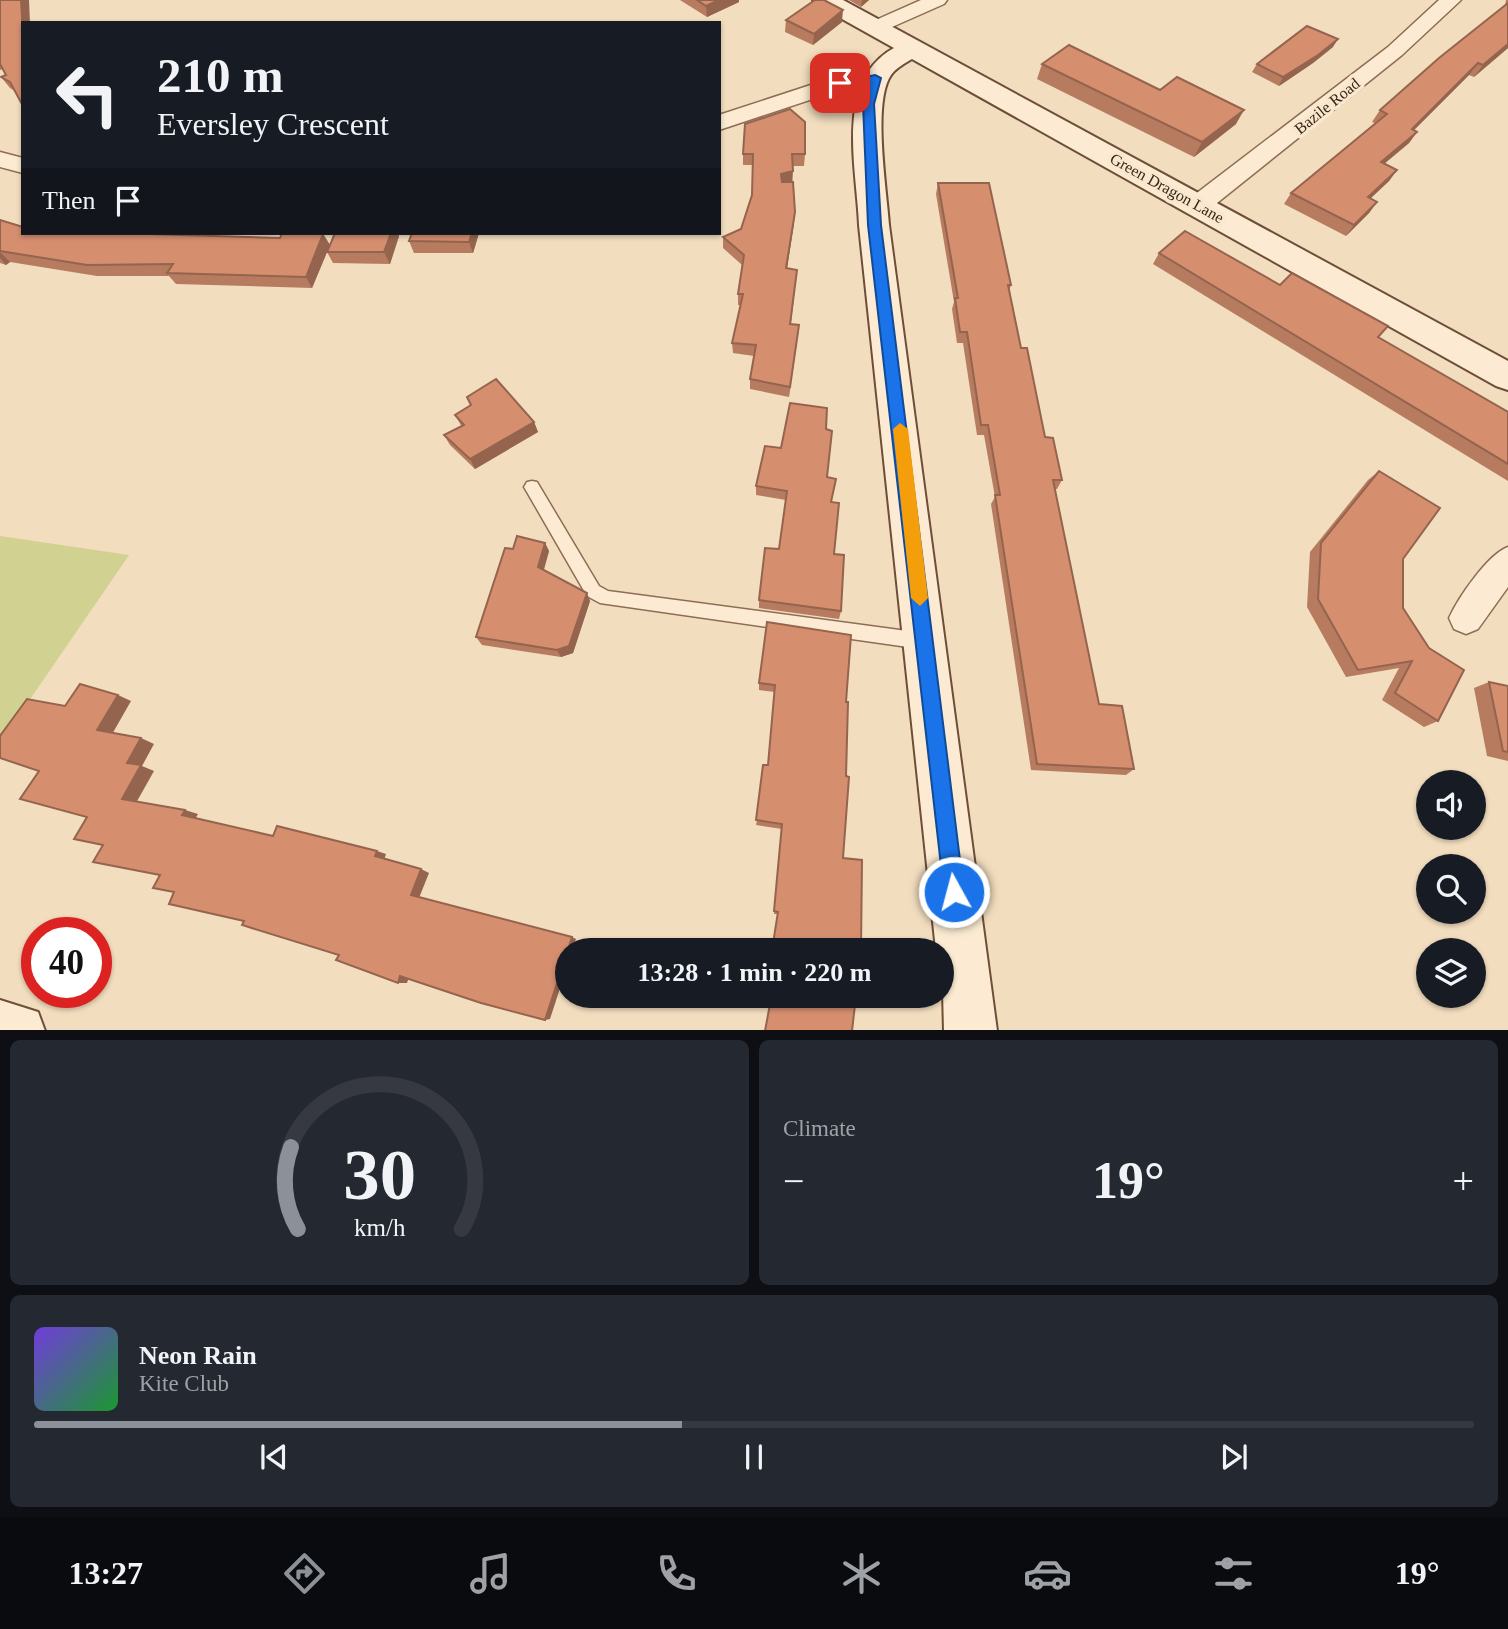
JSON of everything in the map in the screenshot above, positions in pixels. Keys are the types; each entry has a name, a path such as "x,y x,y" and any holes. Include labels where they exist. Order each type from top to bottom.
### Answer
{"street":[{"name":"Green Dragon Lane","path":"825,0 1508,377"},
{"path":"876,27 937,0"},
{"name":"Bazile Road","path":"1198,205 1365,75 1451,0"},
{"path":"914,48 890,61 875,78 868,104 874,225 971,1030"},
{"path":"721,122 840,83 875,78"},
{"path":"0,159 21,165"},
{"path":"1466,618 1508,561"}],"lane":[{"path":"532,487 593,591 606,598 924,642"}],"green space":[{"path":"0,536 129,555 0,743"}],"building":[{"path":"0,0 21,0 21,102 10,82 1,77 6,75 0,64"},
{"path":"697,0 719,0 706,6"},
{"path":"815,0 824,0 843,10 814,34 786,20"},
{"path":"1508,3 1508,44 1483,65 1478,63 1412,129 1417,132 1381,162 1397,170 1368,197 1377,202 1354,225 1291,193 1387,114 1380,110 1439,58"},
{"path":"1307,26 1338,39 1283,77 1257,64"},
{"path":"1069,45 1160,90 1177,77 1244,110 1202,142 1042,64"},
{"path":"790,109 805,122 805,154 792,154 793,171 781,174 782,182 793,182 795,212 786,268 797,270 790,324 799,325 790,387 750,379 756,345 732,343 743,294 738,294 744,255 723,237 741,229 752,195 753,154 743,154 745,124"},
{"path":"938,183 989,183 1011,285 1008,285 1021,348 1027,348 1045,437 1053,438 1062,480 1053,480 1099,704 1122,706 1134,769 1037,764 995,495 1000,495 988,425 981,425 967,332 960,332 955,298 958,298"},
{"path":"0,220 21,226 21,235 280,238 281,235 323,235 306,277 167,273 173,264 87,265 0,251"},
{"path":"1185,231 1280,285 1292,273 1388,326 1378,337 1508,412 1508,464 1159,253"},
{"path":"334,235 390,235 384,252 327,252"},
{"path":"411,235 471,235 469,242 409,241"},
{"path":"496,379 534,422 470,459 444,435 464,425 455,415 471,405 467,397"},
{"path":"790,403 827,408 826,429 832,431 827,477 836,479 831,502 839,503 834,554 844,555 841,611 759,600 765,548 779,549 787,491 756,486 765,446 781,448"},
{"path":"1379,471 1440,508 1403,559 1403,608 1429,648 1464,670 1438,721 1395,693 1412,661 1358,670 1318,599 1321,543"},
{"path":"517,536 545,543 538,567 587,593 569,646 557,650 476,637 505,548 513,549"},
{"path":"767,622 851,635 846,702 846,776 849,777 843,858 862,860 861,938 774,938 778,912 774,911 782,824 756,820 763,765 768,765 775,685 759,683"},
{"path":"1489,682 1508,686 1508,752 1503,751"},
{"path":"80,684 118,695 97,730 141,738 127,763 141,765 122,799 185,810 182,815 273,836 277,826 377,851 375,856 421,869 411,895 572,937 555,938 555,989 545,1020 481,1003 400,976 398,983 336,960 339,955 242,925 244,921 169,904 174,892 153,888 160,875 93,862 103,845 74,839 87,817 20,799 39,771 0,758 0,736 27,699 65,706"},
{"path":"769,1008 855,1008 852,1030 765,1030"}],"slow traffic":[{"path":"900,429 920,598"}],"route":[{"path":"840,83 875,78 868,104 874,225 908,490 954,892"}]}
